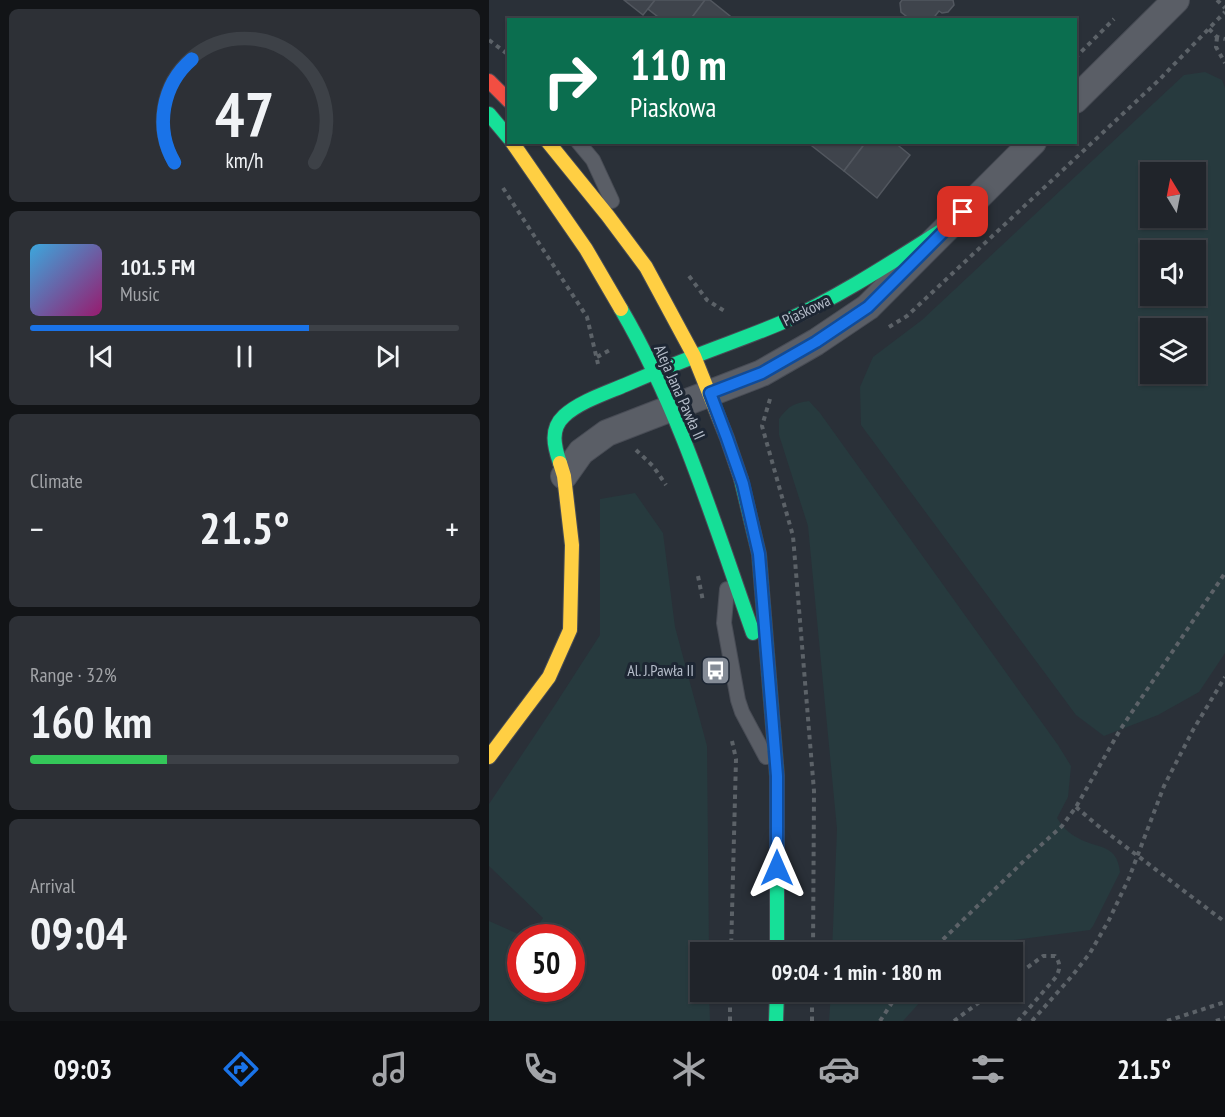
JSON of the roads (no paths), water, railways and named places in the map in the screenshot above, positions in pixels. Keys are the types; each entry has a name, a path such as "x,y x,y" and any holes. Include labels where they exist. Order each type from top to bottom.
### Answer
{"main road":[{"path":"489,81 507,99"},
{"path":"489,114 507,136"},
{"name":"Aleja Jana Pawła II","path":"513,144 586,249 637,337 689,452 769,678"},
{"name":"Aleja Jana Pawła II","path":"550,144 646,267 694,356 743,484 759,554 777,776 777,942"},
{"name":"Piaskowa","path":"489,757 549,677 570,630 572,545 564,476 554,446 555,429 563,417 575,408 654,373 785,321 850,288 949,226"},
{"path":"775,1021 776,1002"}],"street":[{"path":"1077,98 1176,0"},
{"name":"Piaskowa","path":"564,476 581,452 607,433 762,373 816,342 868,307 1031,144"}],"lane":[{"path":"489,73 507,80"},
{"path":"580,144 593,160 634,250"},
{"path":"729,563 724,623 738,700 742,712 777,776"}],"place":[{"name":"Al. J.Pawła II","path":"715,670"}]}
